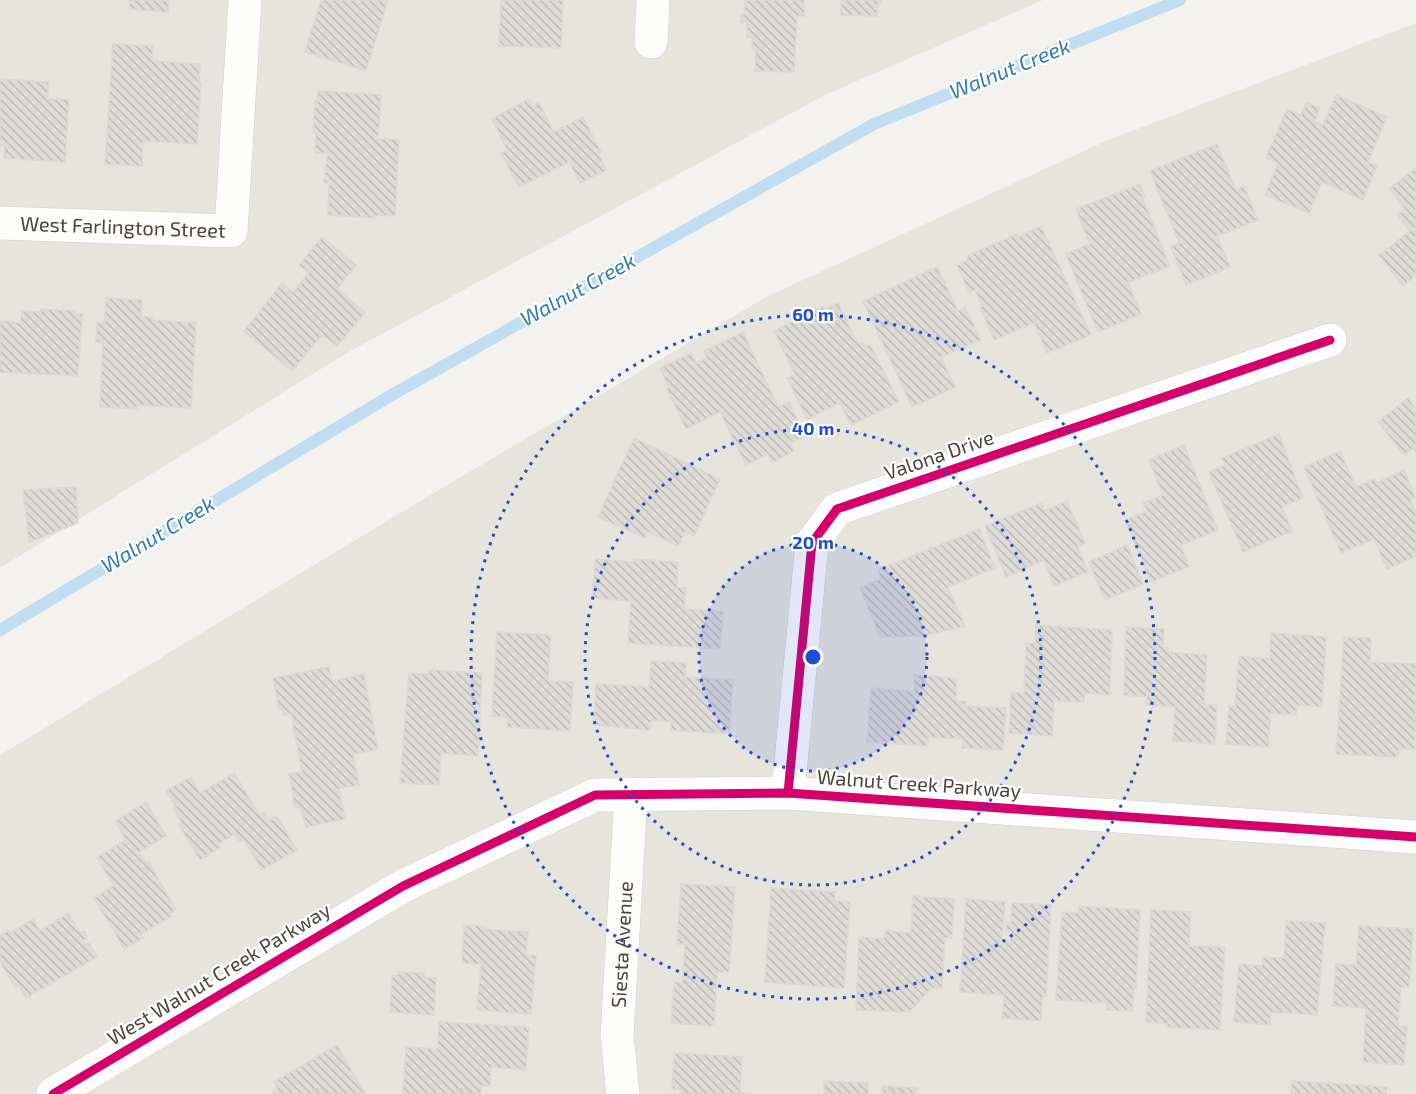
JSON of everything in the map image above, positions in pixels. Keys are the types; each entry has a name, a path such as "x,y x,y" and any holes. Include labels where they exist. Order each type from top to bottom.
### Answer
{"street":[{"name":"West Farlington Street","path":"0,223 231,231 245,0"},
{"path":"651,42 653,0"},
{"name":"Valona Drive","path":"788,793 812,543 837,509 1330,340"},
{"name":"Walnut Creek Parkway","path":"403,886 595,795 788,793 1416,837"},
{"name":"Siesta Avenue","path":"623,1094 617,1036 632,794"},
{"name":"West Walnut Creek Parkway","path":"56,1093 403,886"}],"shaded area":[{"path":"0,0 1043,0 825,95 345,354 0,568"},
{"path":"1416,23 1416,1094 0,1094 0,755 410,507 768,296 1108,140"}],"building":[{"path":"130,0 169,0 168,12 129,9"},
{"path":"321,0 388,0 366,71 305,52"},
{"path":"501,0 563,0 561,48 499,46"},
{"path":"745,0 804,0 804,16 797,16 794,72 755,71 756,49 752,49 753,38 747,37 747,22 741,23"},
{"path":"841,0 881,0 881,3 878,2 877,16 841,15"},
{"path":"113,44 153,46 152,61 200,64 197,144 143,141 142,166 105,164"},
{"path":"0,79 49,82 47,99 69,100 65,162 4,158 5,146 0,145"},
{"path":"318,91 381,95 378,139 399,140 395,216 374,215 374,218 328,215 329,184 324,182 328,153 315,153 316,134 313,133"},
{"path":"1336,95 1387,117 1368,162 1377,166 1363,200 1322,182 1309,213 1265,195 1278,163 1266,158 1287,109 1301,115 1306,102 1320,108 1315,121 1323,125"},
{"path":"529,99 532,106 539,103 554,132 583,117 601,152 599,154 606,170 580,183 569,162 519,187 501,153 507,150 492,119"},
{"path":"1217,144 1236,190 1244,186 1258,220 1217,236 1230,267 1186,285 1171,247 1179,243 1150,171"},
{"path":"1416,168 1416,275 1403,286 1379,255 1410,231 1397,215 1405,209 1389,189"},
{"path":"1140,184 1145,197 1142,197 1170,266 1128,282 1141,314 1098,332 1066,254 1090,244 1076,209"},
{"path":"1041,226 1091,335 1047,353 1034,323 994,340 975,290 969,292 957,265 968,260 967,256 1017,234 1019,237"},
{"path":"322,237 356,265 337,289 365,312 337,346 322,335 292,371 244,331 282,283 293,292 309,273 299,265"},
{"path":"937,267 958,311 965,307 981,340 941,357 955,387 912,407 863,301"},
{"path":"106,298 142,300 141,316 152,317 152,320 196,323 191,408 137,405 137,409 100,407 103,343 96,342 97,322 104,323"},
{"path":"838,303 857,342 871,346 899,402 851,425 840,403 807,419 787,378 795,375 774,331 824,306 825,309"},
{"path":"41,309 74,311 74,313 82,314 78,376 0,372 0,320 20,323 22,311 41,312"},
{"path":"743,332 778,407 789,402 805,436 790,443 794,451 772,463 768,454 746,465 720,412 686,429 660,368 691,353 696,363 707,358 704,351"},
{"path":"1408,398 1416,409 1416,452 1413,448 1404,455 1378,422"},
{"path":"1279,434 1303,498 1282,507 1292,531 1243,552 1209,472 1225,465 1222,458"},
{"path":"634,438 720,479 694,536 685,532 678,546 648,532 645,538 598,517"},
{"path":"1184,445 1218,530 1181,545 1189,566 1151,582 1125,520 1147,511 1143,503 1163,495 1149,460"},
{"path":"1340,451 1356,487 1374,479 1376,483 1404,470 1415,497 1410,499 1416,513 1416,556 1387,569 1374,539 1341,553 1304,467"},
{"path":"76,487 78,523 29,542 23,490"},
{"path":"1067,501 1085,543 1078,546 1088,572 1054,586 1044,560 1006,577 985,526 1041,503 1044,511"},
{"path":"979,529 995,568 948,587 965,626 923,636 880,637 860,588 881,579 878,570"},
{"path":"1127,545 1143,584 1105,600 1089,562"},
{"path":"595,559 678,562 677,587 686,588 684,609 723,612 720,649 628,643 631,601 592,598"},
{"path":"1036,625 1112,630 1110,695 1085,693 1084,702 1054,701 1052,736 1009,733 1011,692 1024,693 1026,643 1035,643"},
{"path":"1126,627 1164,629 1163,647 1168,647 1168,652 1207,655 1204,704 1217,705 1215,744 1173,741 1175,707 1146,705 1147,697 1124,695"},
{"path":"497,632 551,635 548,681 573,682 570,731 507,727 508,717 492,716"},
{"path":"1271,633 1326,637 1322,707 1296,705 1296,715 1271,713 1268,747 1226,744 1229,706 1235,706 1239,656 1270,659"},
{"path":"1344,637 1371,638 1370,662 1416,664 1415,749 1399,749 1398,757 1336,754"},
{"path":"651,661 686,663 685,677 733,680 729,734 671,730 671,722 651,720 650,730 594,725 596,684 649,687"},
{"path":"329,667 332,681 364,674 378,750 353,754 359,785 339,788 345,819 306,827 301,807 295,808 289,774 302,772 291,714 283,715 282,709 279,710 273,678"},
{"path":"429,670 482,673 478,756 441,753 439,785 400,783 409,673 429,674"},
{"path":"914,675 956,678 956,701 966,701 965,706 1006,708 1003,750 962,748 963,739 928,737 928,746 867,742 871,688 914,691"},
{"path":"234,773 259,814 264,812 269,820 277,816 297,850 262,870 243,839 239,841 235,834 218,844 220,848 200,860 179,825 182,823 173,808 176,807 166,791 191,777 200,793"},
{"path":"146,802 166,836 139,852 145,862 148,861 176,909 169,914 171,917 141,934 143,938 124,949 94,898 113,886 97,857 126,840 115,821"},
{"path":"681,884 735,887 729,972 717,972 714,1026 671,1023 674,982 682,983 685,944 677,944"},
{"path":"771,888 835,892 834,901 850,902 844,988 765,982"},
{"path":"913,896 954,899 952,938 945,938 942,988 932,988 909,1012 856,1010 859,937 884,939 885,931 911,933"},
{"path":"966,899 1005,902 1002,940 1010,941 1011,932 1006,932 1006,922 1011,922 1012,903 1051,905 1046,997 1042,997 1041,1021 1002,1018 1004,995 960,992"},
{"path":"1079,906 1140,910 1136,988 1134,988 1132,1011 1107,1010 1108,1003 1056,1000 1062,912 1079,913"},
{"path":"1151,910 1191,912 1189,946 1225,947 1220,1030 1167,1027 1168,1024 1146,1022"},
{"path":"68,913 80,933 84,931 87,938 84,940 86,944 89,943 97,957 26,998 19,985 15,987 0,962 0,936 9,930 10,933 33,919 40,931"},
{"path":"1286,921 1325,923 1317,1015 1271,1012 1270,1025 1234,1022 1239,964 1262,966 1263,957 1284,958"},
{"path":"464,925 484,926 484,929 528,932 526,955 536,956 531,1014 477,1010 481,964 462,963"},
{"path":"1359,926 1413,929 1409,987 1401,987 1398,1026 1407,1027 1404,1065 1363,1062 1366,1008 1333,1006 1336,964 1356,965"},
{"path":"398,972 424,973 424,977 436,978 434,1015 390,1012 392,976 398,976"},
{"path":"439,1022 529,1027 526,1070 491,1067 490,1086 482,1085 481,1094 403,1094 406,1047 438,1049"},
{"path":"337,1045 365,1094 274,1094 273,1091 278,1089 274,1082"},
{"path":"674,1053 742,1057 740,1093 751,1094 680,1094 680,1089 672,1089"},
{"path":"824,1081 868,1083 868,1094 824,1094"},
{"path":"1292,1081 1387,1087 1386,1094 1291,1094"},
{"path":"882,1086 917,1088 916,1094 882,1094"}],"waterway":[{"name":"Walnut Creek","path":"0,630 390,396 874,124 1180,0"}],"cycle path":[{"path":"788,793 812,543 837,509 1330,340"},
{"path":"53,1094 403,886 595,795 788,793 1416,837"}]}
